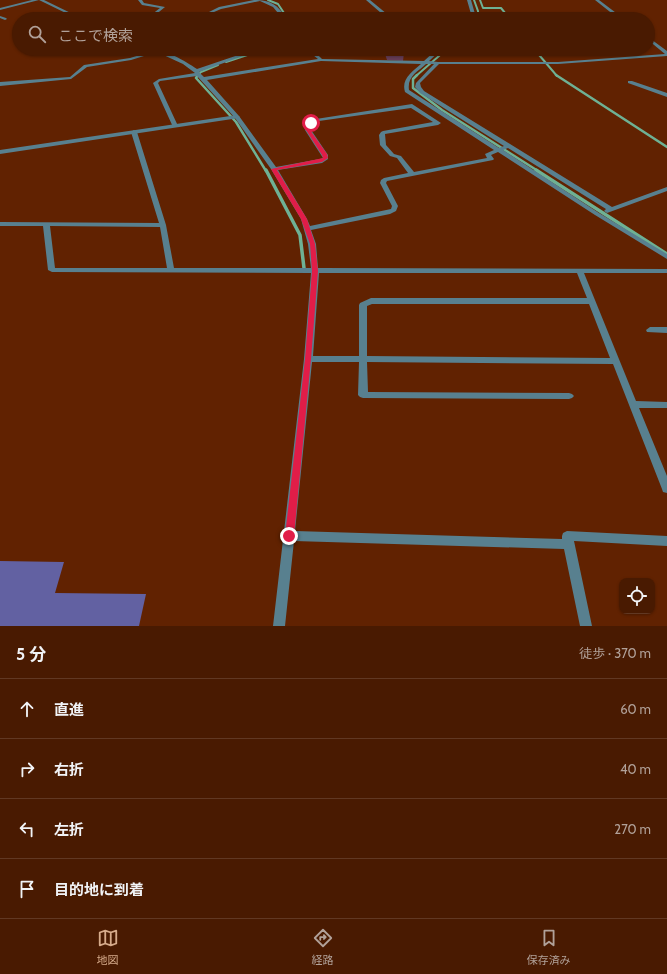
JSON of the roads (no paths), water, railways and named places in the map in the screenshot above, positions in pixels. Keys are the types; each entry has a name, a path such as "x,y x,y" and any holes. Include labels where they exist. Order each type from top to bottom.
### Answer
{"street":[{"path":"0,9 37,0"},
{"path":"41,0 66,12"},
{"path":"140,0 143,4 163,7 157,12"},
{"path":"211,12 220,8 260,0 270,3 279,12"},
{"path":"368,0 383,12"},
{"path":"469,0 472,12"},
{"path":"597,0 613,12"},
{"path":"0,17 5,19"},
{"path":"655,44 667,54"},
{"path":"655,55 667,54"},
{"path":"0,84 71,78 86,66 131,59 139,56"},
{"path":"169,56 185,63 197,72 237,117 274,169 304,219 312,244 315,271 308,359 279,626"},
{"path":"175,126 155,83 159,80 197,72 241,56"},
{"path":"317,56 321,60"},
{"path":"430,56 409,77 406,84 407,91 496,150 667,257"},
{"path":"203,79 321,60 438,63 558,63 643,56"},
{"path":"438,63 418,83 418,87 422,92 610,209"},
{"path":"630,82 667,95"},
{"path":"274,169 322,161 326,158 325,154 308,130 308,126 311,123 318,120 412,106 438,123 383,133 382,135 383,145 392,154 399,157 412,174"},
{"path":"0,152 237,117"},
{"path":"134,132 163,225 171,270"},
{"path":"307,229 390,212 394,210 395,206 383,183 384,180 491,159 488,154 508,146"},
{"path":"597,214 667,189"},
{"path":"0,224 163,225"},
{"path":"46,224 52,270 667,271"},
{"path":"580,272 667,489"},
{"path":"569,396 363,395 363,305 371,301 592,301"},
{"path":"650,330 667,330"},
{"path":"308,359 616,361"},
{"path":"633,404 667,404"},
{"path":"289,536 569,544"},
{"path":"586,626 567,536 667,542"}],"waterway":[{"path":"268,0 278,4 283,12"},
{"path":"474,0 478,12"},
{"path":"480,0 483,8 501,8 504,12"},
{"path":"226,62 244,56"},
{"path":"416,76 439,56"},
{"path":"540,56 556,75"},
{"path":"198,75 201,72 218,65"},
{"path":"198,75 196,78 236,122 266,171"},
{"path":"556,75 667,147"},
{"path":"416,76 413,79 413,88 442,110 538,171"},
{"path":"266,170 300,235 304,268"},
{"path":"536,170 667,254"}]}
